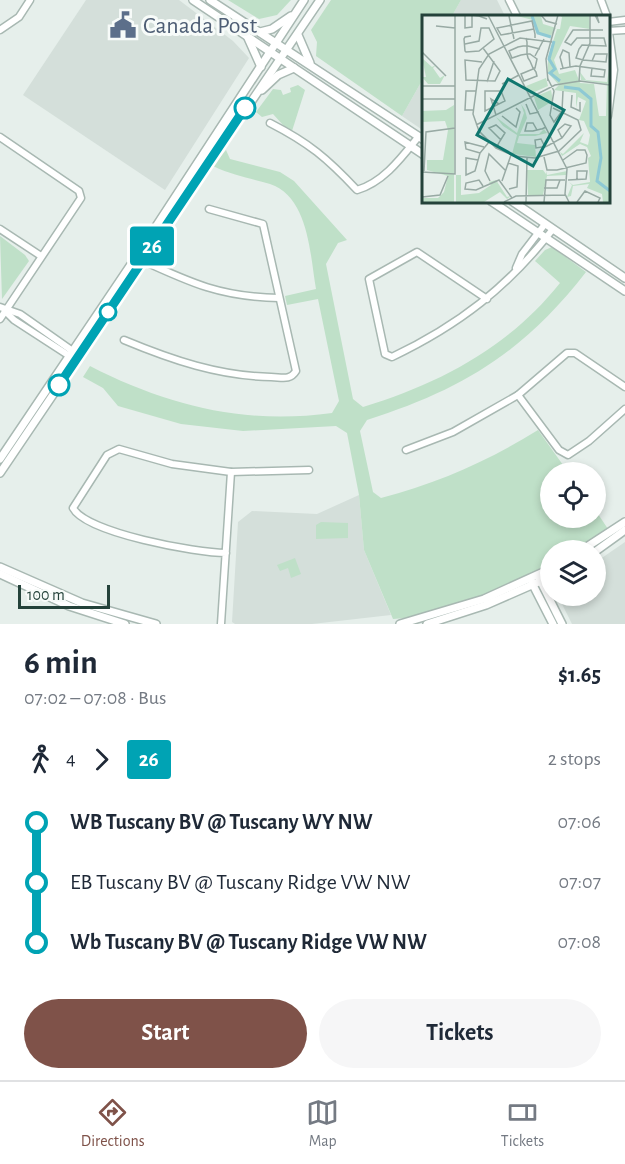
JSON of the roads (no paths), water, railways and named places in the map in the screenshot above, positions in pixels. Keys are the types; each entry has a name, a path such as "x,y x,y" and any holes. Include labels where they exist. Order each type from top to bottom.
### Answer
{"street":[{"path":"0,30 19,17 30,0"},
{"path":"194,0 422,154"},
{"path":"210,0 421,138 393,167 370,186 357,190 324,156 304,140 270,123"},
{"path":"0,473 78,358 304,0"},
{"path":"0,459 72,349 140,259 298,35 320,0"},
{"path":"509,0 516,15"},
{"path":"602,0 607,15"},
{"path":"260,32 272,29 296,13"},
{"path":"610,27 625,20"},
{"path":"610,27 625,30"},
{"path":"298,35 312,65"},
{"path":"246,36 254,48 261,68"},
{"path":"610,36 614,70 610,107"},
{"path":"251,100 278,75 294,68"},
{"path":"0,137 79,191 81,198 3,309 0,319"},
{"path":"492,202 625,291"},
{"path":"513,202 625,278"},
{"path":"124,340 198,368 232,374 290,378 296,372 263,224 209,209"},
{"path":"516,269 522,254 545,224"},
{"path":"0,229 41,256"},
{"path":"487,298 417,252 369,279 385,354 392,357 458,322 487,298 516,269 528,262 553,229"},
{"path":"140,259 189,282 220,293 279,298"},
{"path":"3,309 20,314 72,349 78,358"},
{"path":"3,309 14,320 68,356 78,358"},
{"path":"406,450 453,432 518,394 567,353 575,353 625,387"},
{"path":"518,394 559,450 568,455 589,441 625,409"},
{"path":"226,553 208,553 148,541 86,521 76,515 73,508 107,455 118,449 172,464 231,472 309,470"},
{"path":"221,624 231,472"},
{"path":"597,540 625,522"},
{"path":"606,543 625,530"},
{"path":"0,567 64,597 137,622 156,624"},
{"path":"0,574 69,606 125,624"},
{"path":"427,624 486,605 539,578 562,624"},
{"path":"400,624 465,606 531,582"},
{"path":"531,582 553,624"}],"place":[{"name":"Canada Post","path":"123,25"}]}
